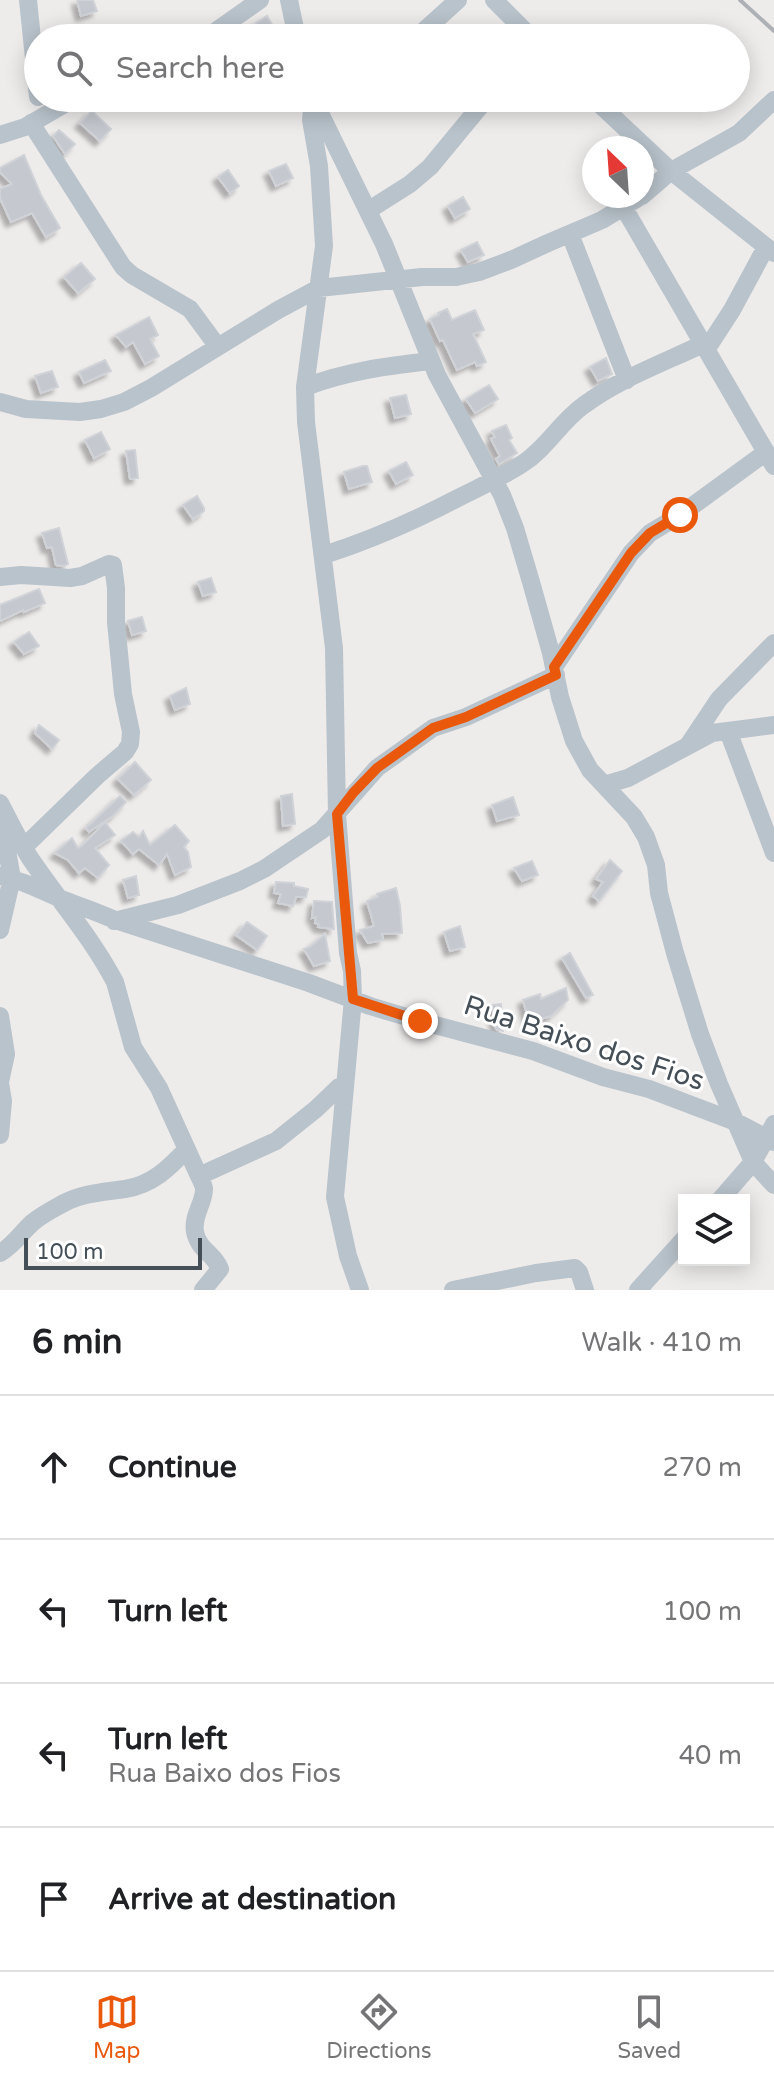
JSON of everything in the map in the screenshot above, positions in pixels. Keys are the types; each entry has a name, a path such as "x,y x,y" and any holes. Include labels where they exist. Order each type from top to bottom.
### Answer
{"street":[{"path":"28,0 30,24"},
{"path":"226,24 260,0"},
{"path":"289,0 294,24"},
{"path":"431,24 458,0"},
{"path":"494,0 518,24"},
{"path":"654,186 671,171 739,133 774,100"},
{"path":"37,112 36,121 123,267 190,309 218,347"},
{"path":"0,135 51,112"},
{"path":"312,112 324,246 305,387 306,422 334,648 337,814 353,999 335,1197 348,1256 360,1290"},
{"path":"320,112 369,210 431,361 494,480 515,528 574,741 590,770 634,817 646,837 656,865 659,893 675,953 700,1034 753,1162 774,1185"},
{"path":"369,210 430,167 475,112"},
{"path":"324,555 417,519 523,463 543,447 564,422 603,392 705,347 732,310 770,250 671,171 608,112"},
{"path":"0,402 26,409 80,412 101,409 138,395 319,288 456,277 479,272 624,208 769,450 692,507 650,533 631,553 555,671 466,717 433,728 377,768 322,830 240,881 178,905 115,920 86,933"},
{"path":"570,234 627,380"},
{"path":"305,387 365,369 431,361"},
{"path":"0,577 70,578 113,565 123,694 131,732 130,744 125,752 24,847"},
{"path":"688,746 719,699 774,643"},
{"path":"604,785 662,762 712,733 774,725"},
{"path":"728,731 774,853"},
{"path":"0,803 24,847 86,933 115,982 133,1047 159,1088 199,1176 204,1188 194,1224 196,1237 220,1269 203,1290"},
{"path":"0,811 5,887 0,930"},
{"name":"Rua Baixo dos Fios","path":"5,887 40,888 115,920 420,1021 533,1051 603,1077 649,1089 771,1135"},
{"path":"0,1016 6,1054 0,1083 3,1101 0,1135"},
{"path":"199,1176 276,1141 344,1085"},
{"path":"725,1194 771,1135"},
{"path":"0,1253 33,1222 57,1206 84,1195 128,1189 149,1181 166,1170 187,1149"},
{"path":"638,1290 678,1246"},
{"path":"453,1290 571,1268 579,1272 585,1290"}],"building":[{"path":"77,0 93,0 97,11 81,16"},
{"path":"267,16 272,24 257,24"},
{"path":"93,112 111,129 100,141 80,123"},
{"path":"59,130 75,144 65,154 53,136"},
{"path":"24,155 41,195 60,228 46,237 32,213 11,222 0,198 0,189 12,184 0,168"},
{"path":"286,164 293,178 276,186 269,171"},
{"path":"228,170 239,186 230,193 218,177"},
{"path":"463,197 470,209 455,218 448,206"},
{"path":"477,242 484,255 468,262 461,250"},
{"path":"81,263 95,279 78,293 64,277"},
{"path":"447,309 452,320 475,310 484,330 473,334 486,362 477,366 475,362 457,370 430,319"},
{"path":"149,317 158,335 150,339 159,356 145,364 133,342 126,347 116,335"},
{"path":"606,358 612,374 598,381 590,367"},
{"path":"105,360 111,371 84,383 79,372"},
{"path":"52,371 58,387 41,393 35,376"},
{"path":"489,385 498,399 475,413 466,399"},
{"path":"406,395 411,414 395,418 390,398"},
{"path":"506,425 512,438 509,440 517,453 499,464 496,459 500,456 491,439 495,437 492,431"},
{"path":"101,432 110,449 94,458 85,440"},
{"path":"135,450 138,478 130,479 126,451"},
{"path":"406,462 413,475 396,484 389,471"},
{"path":"367,466 372,482 349,489 344,472"},
{"path":"197,496 204,511 193,519 183,505"},
{"path":"59,528 68,564 64,566 56,565 52,547 47,548 42,533"},
{"path":"211,578 216,592 203,596 198,582"},
{"path":"39,589 45,603 0,621 0,605"},
{"path":"142,617 146,631 132,635 128,621"},
{"path":"29,632 39,646 24,654 14,642"},
{"path":"186,688 190,704 175,710 170,696"},
{"path":"39,725 59,740 52,749 35,733"},
{"path":"135,762 151,780 134,795 118,779"},
{"path":"292,794 295,824 283,826 281,796"},
{"path":"120,796 126,802 114,815 89,832 86,828"},
{"path":"513,797 519,815 497,821 492,805"},
{"path":"105,822 115,835 95,848 109,865 98,878 85,868 79,873 68,860 55,853 72,838 78,848 82,846"},
{"path":"175,825 189,841 184,847 191,867 175,875 167,854 159,865 139,849 133,854 121,841 133,832 139,837 143,831 150,845"},
{"path":"610,860 622,871 599,901 593,896 603,882 596,879"},
{"path":"532,861 538,875 522,881 514,868"},
{"path":"136,876 139,895 128,898 123,880"},
{"path":"276,882 294,883 294,886 308,889 306,897 296,897 293,906 278,903 281,894 274,893"},
{"path":"396,888 402,933 382,934 383,940 368,943 360,930 374,926 367,901"},
{"path":"314,901 332,902 334,929 318,927 319,924 315,923 316,917 312,918"},
{"path":"247,922 267,936 257,950 236,935"},
{"path":"460,926 465,947 450,951 444,932"},
{"path":"325,934 330,961 314,966 304,949"},
{"path":"570,953 593,995 586,998 562,958"},
{"path":"566,988 568,1000 551,1016 529,1022 523,1000 540,994 541,999"},
{"path":"501,1004 503,1031 496,1029 492,1005"}],"railway":[{"path":"740,0 774,31"}],"route":[{"path":"420,1021 353,999 337,814 377,768 433,728 466,717 556,675 554,667 631,553 650,533 680,515"}]}
